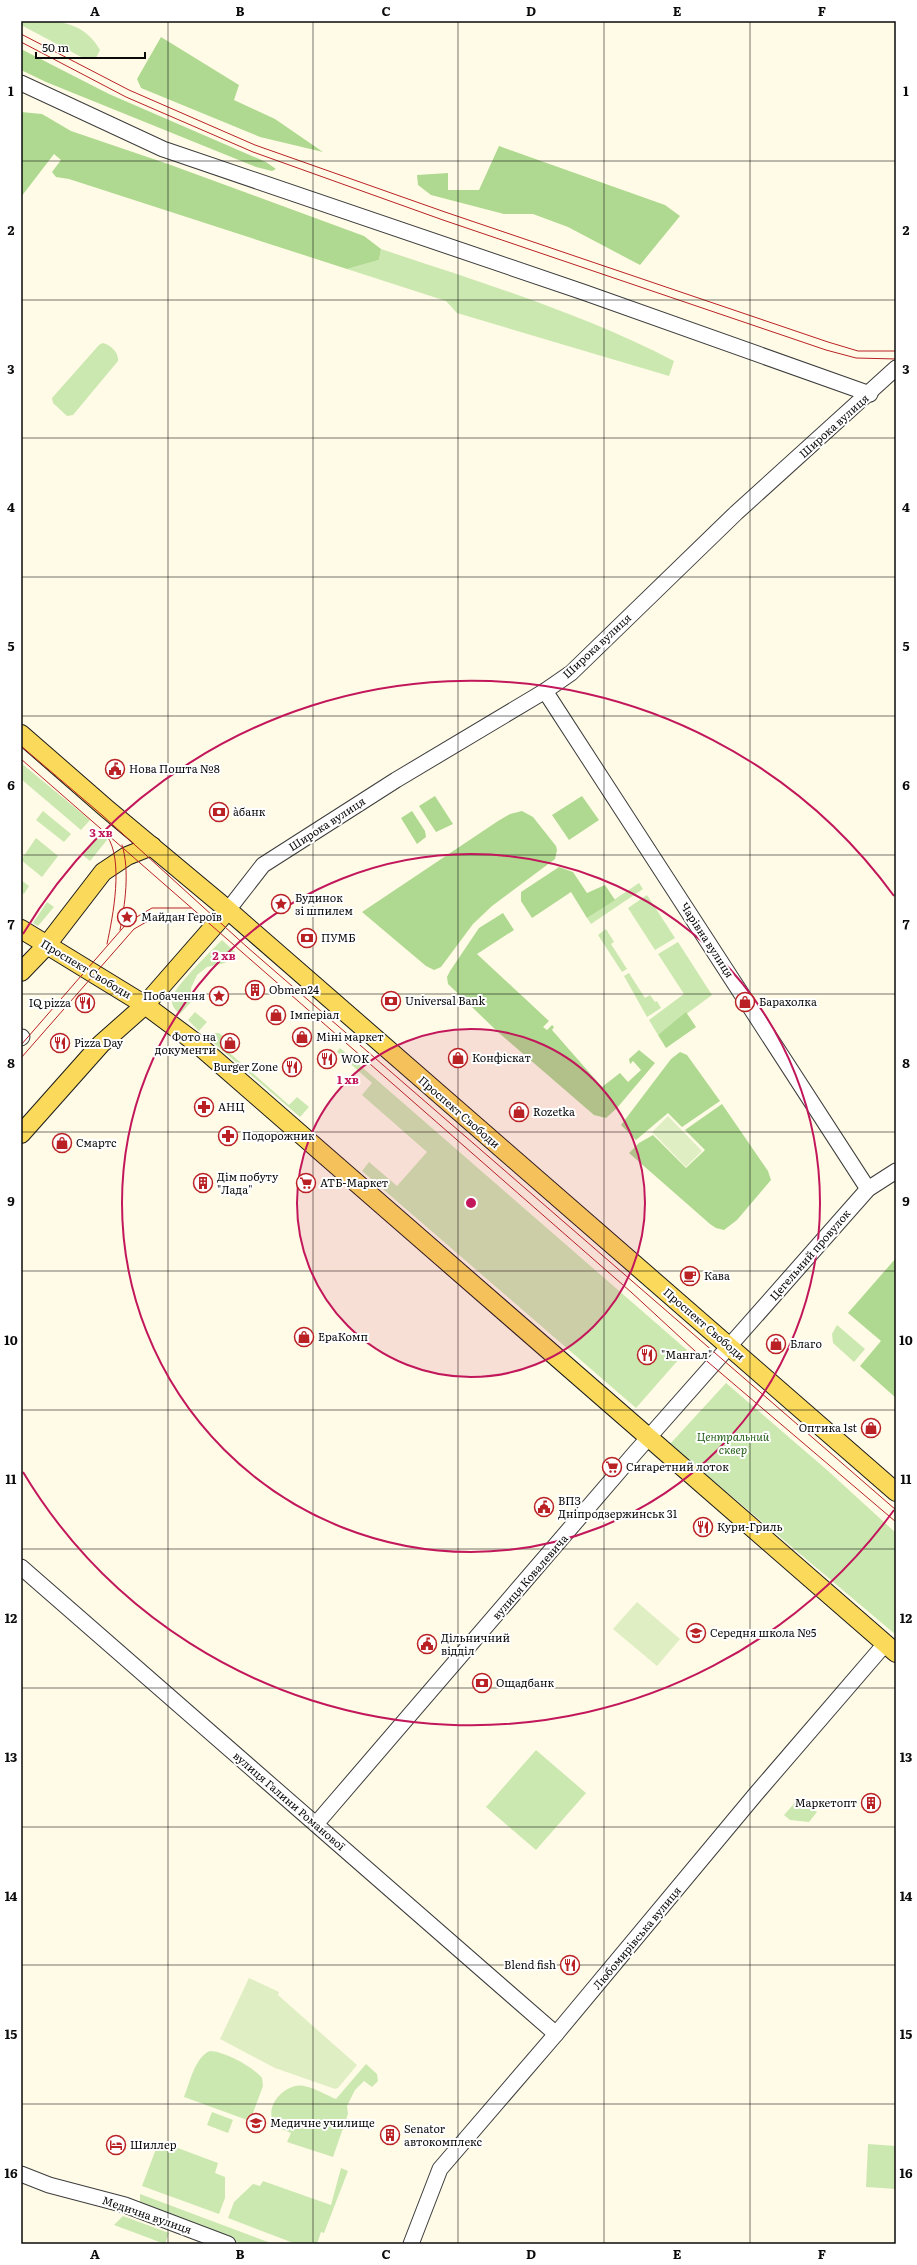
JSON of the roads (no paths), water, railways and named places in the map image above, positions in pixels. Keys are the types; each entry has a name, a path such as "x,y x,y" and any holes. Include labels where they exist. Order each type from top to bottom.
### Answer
{"main road":[{"name":"Проспект Свободи","path":"21,734 228,910 896,1492"},
{"path":"21,972 46,946 103,872 127,856 152,846"},
{"path":"21,1134 101,1044 145,1005 228,910"},
{"name":"Проспект Свободи","path":"21,929 46,946 145,1005 196,1043 890,1648"}],"street":[{"path":"21,83 163,149 575,289 870,394"},
{"name":"Широка вулиця","path":"228,910 263,865 396,780 545,692 571,673 736,513 870,394 896,368"},
{"name":"Чарівна вулиця","path":"545,692 868,1189"},
{"name":"Цегельний провулок","path":"649,1438 731,1347 868,1189 896,1171"},
{"name":"вулиця Ковалевича","path":"316,1824 649,1438"},
{"name":"вулиця Галини Романової","path":"21,1567 556,2034"},
{"name":"Любомирівська вулиця","path":"411,2244 440,2169 556,2034 755,1795 890,1648"},
{"name":"Медична вулиця","path":"21,2174 49,2185 125,2205 228,2244"}],"tram line":[{"path":"21,34 129,90 255,145 445,212 828,342 858,351 896,351"},
{"path":"21,42 126,97 253,152 443,220 826,350 856,358 896,359"},
{"path":"21,746 102,815 247,947 896,1510"},
{"path":"21,759 631,1292 695,1351 896,1522"},
{"path":"107,836 112,846 116,873 114,904 107,944"},
{"path":"120,930 126,888 126,865 122,845"},
{"path":"21,1045 128,922 152,908 191,908"},
{"path":"21,1058 134,929 155,917 182,915 202,919"}],"place":[{"name":"Нова Пошта №8","path":"115,769"},
{"name":"а̀банк","path":"219,812"},
{"name":"Будинок зі шпилем","path":"281,904"},
{"name":"Майдан Героїв","path":"127,917"},
{"name":"ПУМБ","path":"307,938"},
{"name":"Obmen24","path":"255,990"},
{"name":"Побачення","path":"219,996"},
{"name":"Universal Bank","path":"391,1001"},
{"name":"Барахолка","path":"745,1002"},
{"name":"IQ pizza","path":"85,1003"},
{"name":"Імперіал","path":"276,1015"},
{"name":"Міні маркет","path":"302,1037"},
{"name":"Pizza Day","path":"60,1043"},
{"name":"Фото на документи","path":"230,1043"},
{"name":"Конфіскат","path":"458,1058"},
{"name":"WOK","path":"327,1059"},
{"name":"Burger Zone","path":"292,1067"},
{"name":"АНЦ","path":"204,1107"},
{"name":"Rozetka","path":"519,1112"},
{"name":"Подорожник","path":"228,1136"},
{"name":"Смартс","path":"62,1143"},
{"name":"Дім побуту \"Лада\"","path":"203,1183"},
{"name":"АТБ-Маркет","path":"306,1183"},
{"name":"Кава","path":"690,1276"},
{"name":"ЕраКомп","path":"304,1337"},
{"name":"Благо","path":"776,1344"},
{"name":"\"Мангал\"","path":"647,1355"},
{"name":"Оптика 1st","path":"871,1428"},
{"name":"Сигаретний лоток","path":"612,1467"},
{"name":"ВПЗ Дніпродзержинськ 31","path":"544,1507"},
{"name":"Кури-Гриль","path":"703,1527"},
{"name":"Середня школа №5","path":"696,1633"},
{"name":"Дільничний відділ","path":"427,1644"},
{"name":"Ощадбанк","path":"482,1683"},
{"name":"Маркетопт","path":"871,1803"},
{"name":"Blend fish","path":"570,1965"},
{"name":"Медичне училище","path":"256,2123"},
{"name":"Senator автокомплекс","path":"390,2135"},
{"name":"Шиллер","path":"116,2145"}],"park label":[{"name":"Центральний сквер","path":"733,1443"}]}
